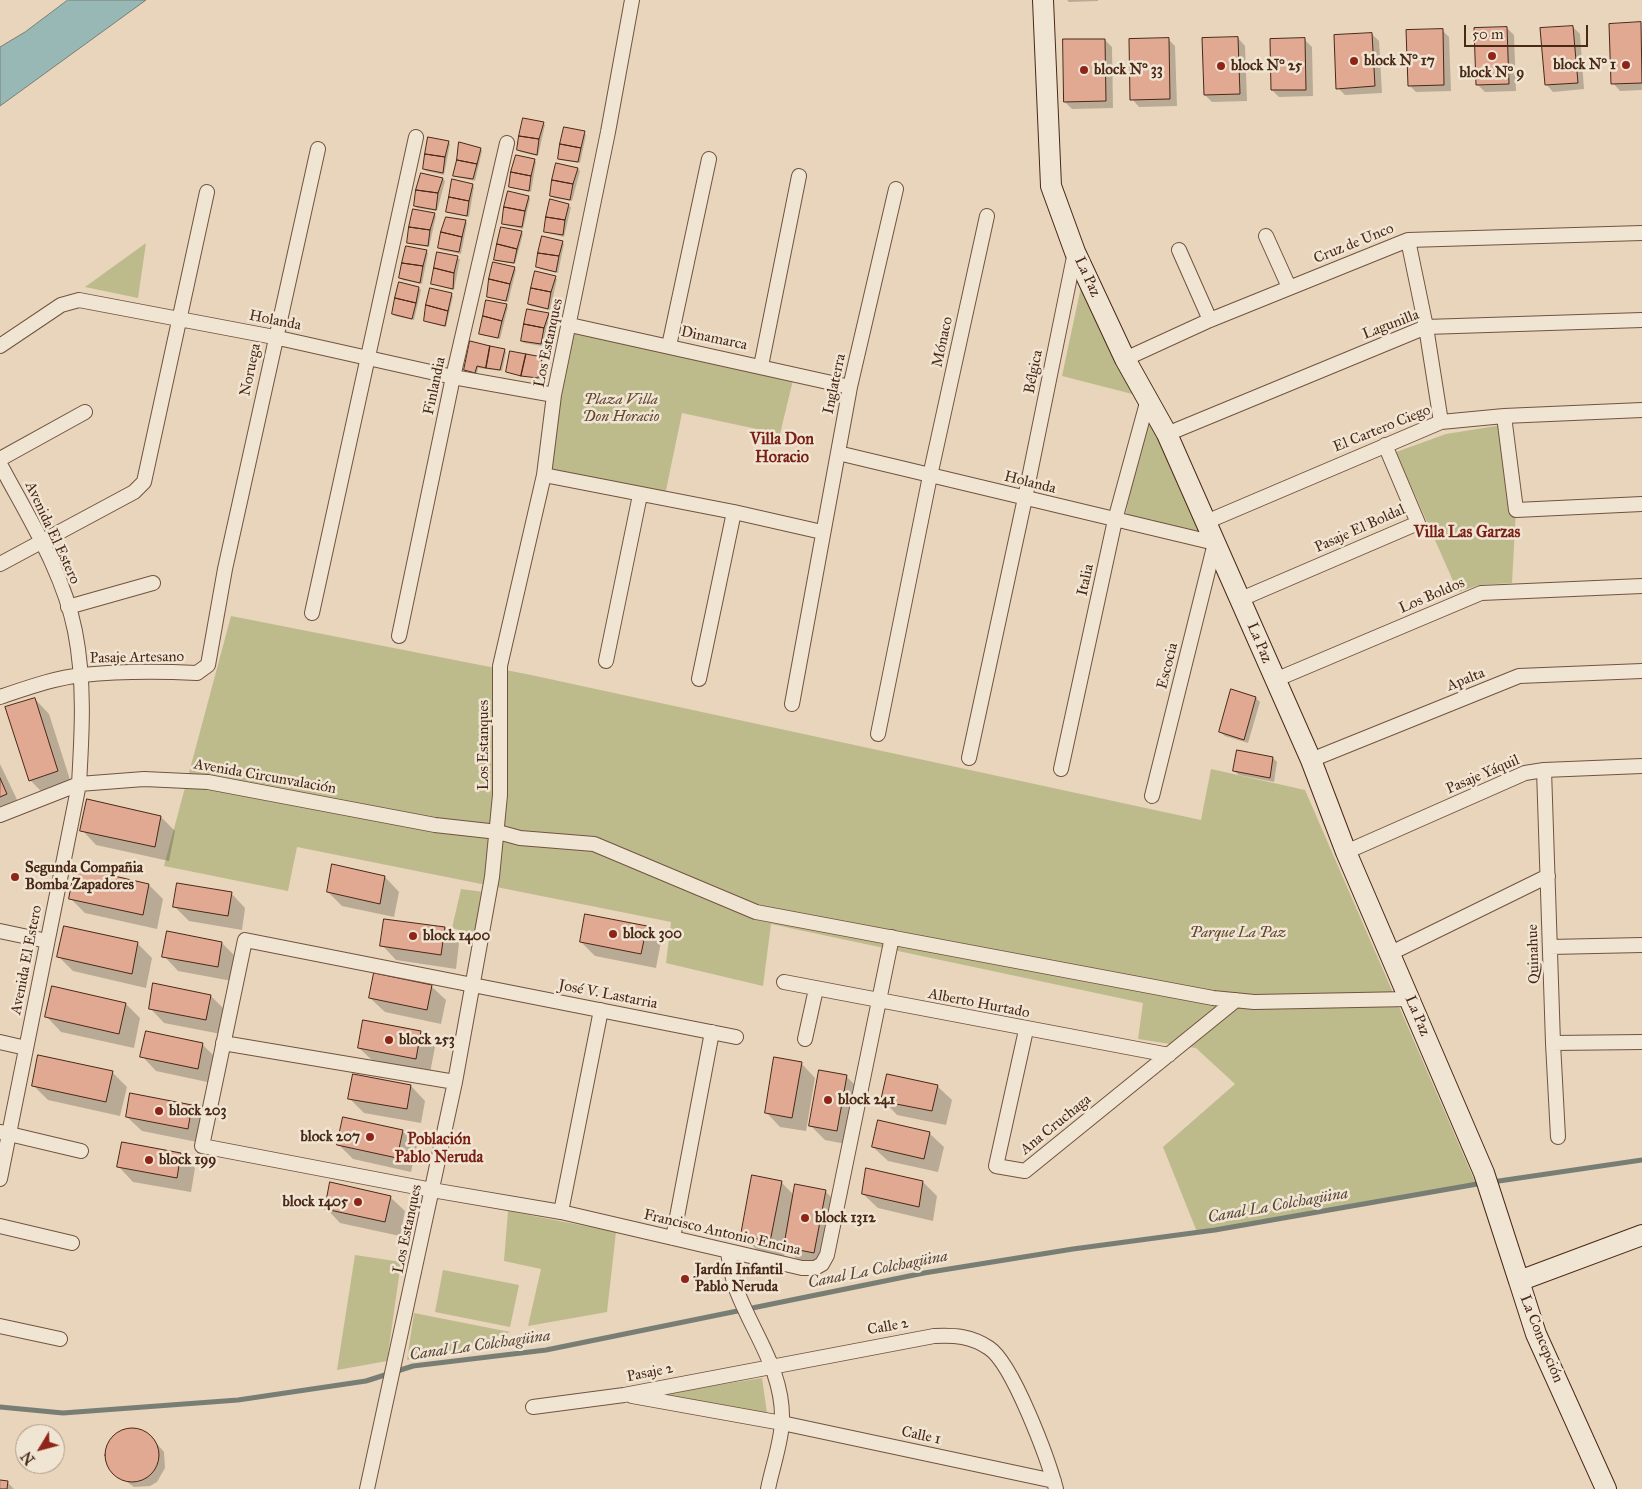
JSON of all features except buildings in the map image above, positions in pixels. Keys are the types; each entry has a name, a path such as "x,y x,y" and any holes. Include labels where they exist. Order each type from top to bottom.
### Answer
{"street":[{"name":"Los Estanques","path":"367,1489 388,1391 402,1338 455,1082 473,984 498,832 500,666 544,475 554,395 570,324 632,0"},
{"name":"La Paz","path":"1043,0 1052,186 1075,252 1125,358 1167,434 1310,760 1346,852 1484,1173 1519,1281"},
{"path":"312,613 416,137"},
{"name":"Finlandia","path":"399,636 453,377 507,143"},
{"name":"Noruega","path":"225,570 274,337 318,149"},
{"path":"670,346 709,159"},
{"path":"760,366 799,176"},
{"name":"Inglaterra","path":"792,704 850,387 896,189"},
{"path":"0,564 134,492 144,482 150,463 178,320 207,192"},
{"name":"Mónaco","path":"878,734 930,476 987,216"},
{"name":"Cruz de Unco","path":"1125,358 1289,287 1408,240 1642,233"},
{"path":"1266,236 1289,287"},
{"path":"1408,240 1426,327 1441,422"},
{"path":"1179,250 1210,320"},
{"name":"Bélgica","path":"969,758 1026,498 1075,252"},
{"name":"Holanda","path":"0,346 61,305 79,300 274,337 453,377 554,395"},
{"name":"Lagunilla","path":"1167,434 1426,327 1642,320"},
{"name":"Dinamarca","path":"570,324 850,387"},
{"name":"Italia","path":"1061,769 1115,520 1148,399"},
{"name":"El Cartero Ciego","path":"1206,522 1441,422 1504,416 1642,410"},
{"path":"0,459 85,412"},
{"path":"1504,416 1516,510 1642,504"},
{"name":"Pasaje El Boldal","path":"1240,599 1418,523 1385,445"},
{"name":"Holanda","path":"838,453 1215,543"},
{"name":"Avenida El Estero","path":"0,464 42,542 68,607 74,630 81,675 83,726 79,784 26,1048 4,1133 0,1179"},
{"path":"544,475 734,512 822,532"},
{"path":"606,661 640,495"},
{"path":"700,680 734,512"},
{"name":"Escocia","path":"1152,796 1215,543"},
{"name":"Pasaje Artesano","path":"0,697 49,681 81,675 165,672 197,674 208,665 225,570"},
{"path":"68,607 153,583"},
{"name":"Los Boldos","path":"1275,680 1481,593 1642,586"},
{"name":"Apalta","path":"1310,760 1519,676 1642,671"},
{"name":"Pasaje Yáquil","path":"1346,852 1525,774 1544,770 1642,766"},
{"name":"Quinahue","path":"1544,770 1558,1137"},
{"name":"Avenida Circunvalación","path":"0,815 79,784 144,779 208,782 435,825 498,832 520,838 594,844 756,912 1213,998 1254,1002 1409,999"},
{"path":"1389,954 1548,876"},
{"path":"0,931 47,942"},
{"name":"Francisco Antonio Encina","path":"223,1043 202,1146 432,1190 561,1212 728,1252 802,1268 815,1268 822,1264 827,1255 892,937"},
{"name":"José V. Lastarria","path":"223,1043 245,940 736,1036"},
{"path":"1550,947 1642,945"},
{"name":"Alberto Hurtado","path":"784,982 1026,1030 1169,1055"},
{"path":"805,1039 816,989"},
{"path":"1169,1055 1236,1000"},
{"path":"561,1212 602,1010"},
{"name":"Ana Cruchaga","path":"1026,1030 996,1166 1024,1171 1169,1055"},
{"path":"673,1238 712,1032"},
{"path":"0,1042 26,1048"},
{"path":"1553,1043 1642,1042"},
{"path":"223,1043 455,1082"},
{"path":"4,1133 81,1151"},
{"path":"0,1226 72,1243"},
{"name":"La Concepción","path":"1606,1489 1536,1334 1519,1281 1642,1235"},
{"path":"728,1252 735,1285 754,1330 773,1365 780,1392 782,1423 768,1489"},
{"path":"0,1326 60,1338"},
{"name":"Calle 2","path":"773,1365 934,1336 965,1336 990,1349 1002,1361 1025,1406 1055,1485"},
{"name":"Pasaje 2","path":"533,1407 624,1395 773,1365"},
{"name":"Calle 1","path":"624,1395 782,1423 1055,1485"}],"green space":[{"path":"146,243 138,298 85,287"},
{"path":"1084,273 1144,397 1062,376"},
{"name":"Plaza Villa Don Horacio","path":"573,330 793,380 780,434 682,413 665,495 548,473"},
{"path":"1148,408 1208,537 1125,517"},
{"path":"1502,425 1516,510 1512,583 1479,585 1458,592 1396,452 1446,434"},
{"name":"Parque La Paz","path":"231,616 531,675 1201,820 1211,769 1305,790 1476,1184 1197,1232 1163,1147 1235,1084 1196,1048 1138,1039 1143,1003 771,924 763,986 666,963 671,922 297,847 288,891 164,866"},
{"path":"461,889 484,892 477,935 452,928"},
{"path":"508,1211 616,1232 607,1312 528,1326 541,1269 504,1261"},
{"path":"355,1255 401,1262 387,1361 337,1370"},
{"path":"443,1270 519,1285 510,1327 435,1312"},
{"path":"414,1313 510,1332 452,1352 407,1360"},
{"path":"762,1378 767,1413 655,1395"}],"water":[{"path":"68,0 146,0 0,106 0,47 25,32"}],"waterway":[{"name":"Canal La Colchagüina","path":"1492,1182 1642,1160"},
{"name":"Canal La Colchagüina","path":"0,1407 63,1413 238,1400 366,1381 413,1366 546,1350 924,1273 1073,1249 1215,1230 1483,1183"}],"place":[{"name":"block N° 9","path":"1492,56"},
{"name":"block N° 17","path":"1354,61"},
{"name":"block N° 1","path":"1626,65"},
{"name":"block N° 25","path":"1221,66"},
{"name":"block N° 33","path":"1084,70"},
{"name":"Segunda Compañia Bomba Zapadores","path":"15,877"},
{"name":"block 300","path":"613,934"},
{"name":"block 1400","path":"413,936"},
{"name":"block 253","path":"389,1040"},
{"name":"block 241","path":"828,1100"},
{"name":"block 203","path":"159,1111"},
{"name":"block 207","path":"370,1137"},
{"name":"block 199","path":"149,1160"},
{"name":"block 1405","path":"358,1202"},
{"name":"block 1312","path":"805,1218"},
{"name":"Jardín Infantil Pablo Neruda","path":"685,1279"}],"district":[{"name":"Villa Don Horacio","path":"782,449"},
{"name":"Villa Las Garzas","path":"1467,533"},
{"name":"Población Pablo Neruda","path":"439,1149"}]}
